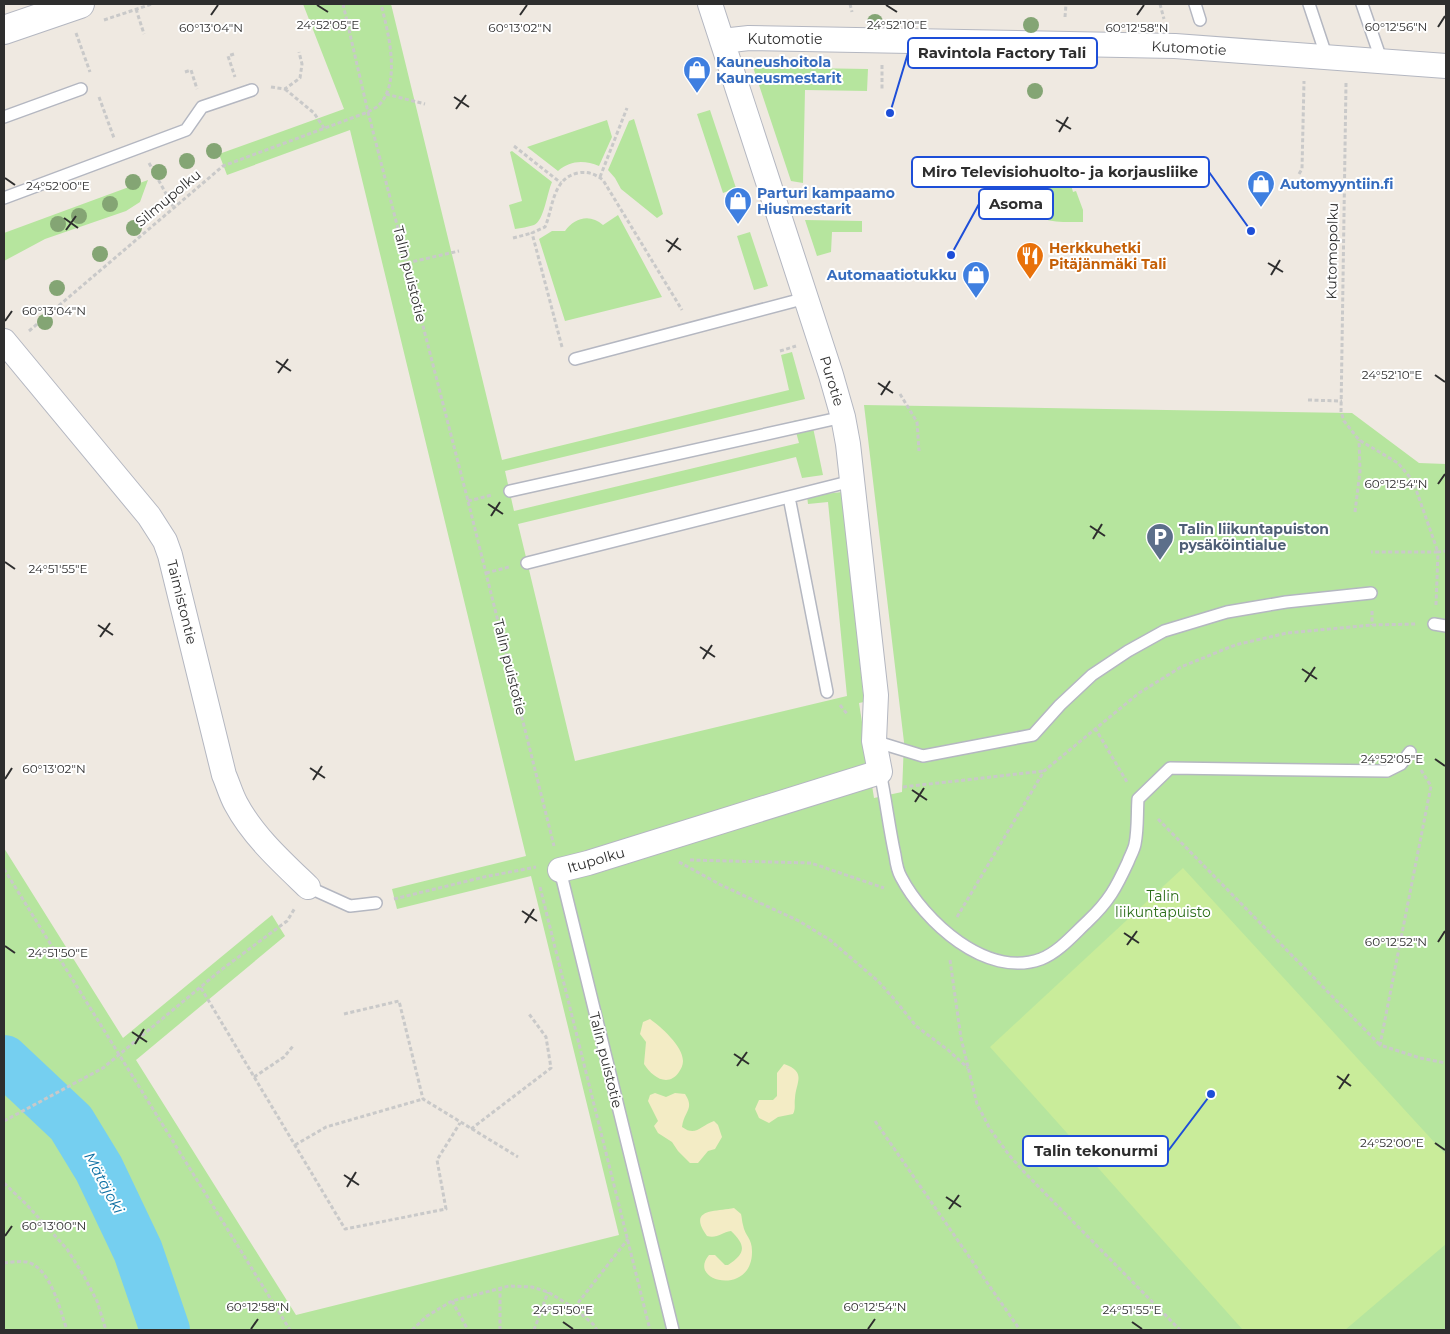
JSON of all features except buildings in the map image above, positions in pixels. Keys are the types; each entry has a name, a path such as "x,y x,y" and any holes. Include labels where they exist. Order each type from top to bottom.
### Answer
{"main road":[{"path":"4,30 80,4"}],"street":[{"name":"Purotie","path":"710,4 843,417 876,696 874,741 882,781"},
{"name":"Kutomotie","path":"722,41 749,38 1175,46 1446,66"},
{"name":"Taimistontie","path":"6,344 143,509 165,541 224,775 231,794 236,806 269,850 308,887"},
{"name":"Itupolku","path":"560,870 882,781"}],"lane":[{"path":"1195,4 1200,20"},
{"path":"1309,4 1337,59"},
{"path":"1362,4 1382,62"},
{"path":"4,118 81,89"},
{"path":"4,198 186,130 202,107 246,92"},
{"path":"575,359 806,298"},
{"path":"510,491 843,417"},
{"path":"527,562 852,481"},
{"path":"789,497 828,692"},
{"path":"874,741 923,756 1033,735 1060,705 1092,676 1128,651 1164,631 1227,612 1286,602 1371,593"},
{"path":"1434,624 1446,626"},
{"path":"882,781 891,837 900,875 913,898 947,934 965,946 1004,962 1017,963 1041,959 1059,948 1102,908 1114,891 1135,846 1138,799 1170,768 1388,771 1401,764 1410,752"},
{"name":"Talin puistotie","path":"560,870 672,1330"},
{"path":"308,887 350,906 376,903"}],"path":[{"name":"Talin puistotie","path":"343,4 368,112 560,870"},
{"path":"368,112 378,106 386,94 392,76 388,34 381,4"},
{"path":"850,4 852,12"},
{"path":"1065,17 1066,4"},
{"path":"1160,4 1164,19"},
{"path":"136,10 144,34"},
{"path":"75,30 93,80"},
{"path":"285,90 300,78 302,64 299,52"},
{"path":"234,54 228,56 246,92 267,87 285,90 314,112 324,128"},
{"name":"Kutomopolku","path":"1337,59 1346,84 1341,412 1344,420 1359,440"},
{"path":"882,65 882,91"},
{"path":"1299,174 1302,169 1304,80"},
{"path":"96,89 120,155"},
{"path":"386,94 425,104"},
{"path":"600,177 627,108"},
{"name":"Silmupolku","path":"6,344 223,166 368,112"},
{"path":"514,146 561,183"},
{"path":"140,147 174,208"},
{"path":"513,238 545,227 555,194 566,178 574,173 593,173 600,177 609,187 692,328"},
{"path":"532,233 565,361 575,359"},
{"path":"407,263 458,251"},
{"path":"780,351 799,346"},
{"path":"900,394 917,422 919,451"},
{"path":"1308,400 1342,401"},
{"path":"1356,512 1360,471 1359,440"},
{"path":"1180,1330 1009,1155 990,1129 977,1104 960,1038 947,934 1044,770 1139,693 1182,667 1235,645 1287,633 1372,626 1434,624 1438,552 1413,481 1398,463 1359,440"},
{"path":"468,501 510,491"},
{"path":"1372,552 1446,551"},
{"path":"1095,728 1138,799 1380,1045 1420,1058 1446,1063"},
{"path":"1380,1045 1431,786 1410,752"},
{"path":"882,781 990,778 1044,770"},
{"path":"913,898 811,862 674,860 721,885 799,921 830,940 878,981 916,1026 948,1050 968,1069"},
{"path":"535,867 537,877"},
{"name":"Itupolku","path":"376,903 535,867 560,870"},
{"path":"4,869 290,1330"},
{"path":"540,886 650,1330"},
{"path":"4,1120 103,1068 221,970 287,921 308,887"},
{"path":"201,988 345,1229 446,1209 437,1160 460,1123"},
{"path":"344,1014 399,1001 422,1099 518,1157"},
{"path":"471,1129 551,1068 546,1037 529,1014"},
{"path":"254,1077 284,1057 293,1046"},
{"path":"295,1145 326,1127 422,1099"},
{"path":"875,1121 1020,1330"},
{"path":"4,1183 67,1249 97,1302 106,1330"},
{"path":"574,1308 644,1217"},
{"path":"4,1263 28,1262 40,1268 50,1284 67,1330"},
{"path":"413,1330 427,1316 452,1301 509,1286 532,1288 548,1292 574,1308 593,1324 597,1330"},
{"path":"500,1289 500,1330"},
{"path":"534,1330 548,1292"},
{"path":"452,1301 468,1330"}],"green space":[{"name":"Talin liikuntapuisto","path":"303,4 391,4 502,460 789,390 781,355 792,352 805,399 505,471 514,511 799,443 793,421 811,418 823,475 802,478 796,457 518,524 575,761 847,696 828,502 808,504 807,496 842,492 864,702 859,703 874,798 902,792 904,742 864,405 1352,413 1419,463 1446,464 1446,1330 4,1330 4,848 123,1038 272,915 285,936 136,1060 296,1315 619,1235 531,876 397,909 392,889 526,856 350,130 227,175 219,154 344,109"},
{"path":"753,67 868,69 867,91 805,90 803,183 791,181"},
{"path":"710,110 736,188 723,193 697,114"},
{"path":"634,119 663,214 657,218 621,189 608,170 629,121"},
{"path":"607,120 612,137 599,166 578,162 563,167 558,171 527,147"},
{"path":"512,151 552,182 543,213 537,222 532,226 515,229 509,205 522,201 510,152"},
{"path":"148,180 140,202 126,211 45,239 4,261 4,233"},
{"path":"1056,180 1057,184 1070,181 1073,192 1076,191 1083,210 1083,222 1049,220 1035,214 1030,208 1027,200 1031,198 1030,193 1041,189 1040,186"},
{"path":"618,215 662,297 565,321 539,239 552,231 565,231 578,220 593,219 603,225"},
{"path":"805,220 862,221 862,232 832,232 831,252 817,256"},
{"path":"750,232 768,286 754,290 737,236"},
{"name":"Talin liikuntapuisto","path":"1183,868 1446,1155 1446,1244 1345,1330 1243,1330 990,1047"}],"sand":[{"path":"650,1019 671,1037 682,1055 683,1062 679,1072 670,1079 660,1079 651,1073 644,1064 646,1042 640,1034 643,1022"},
{"path":"784,1064 796,1070 798,1074 793,1114 778,1117 769,1123 759,1118 755,1109 759,1100 773,1100 777,1096 777,1073"},
{"path":"655,1093 666,1097 675,1093 685,1094 689,1107 682,1127 687,1130 698,1130 714,1121 718,1125 722,1137 715,1149 708,1151 698,1163 690,1163 672,1142 658,1133 654,1126 658,1121 648,1101 650,1095"},
{"path":"734,1208 741,1214 744,1229 751,1243 752,1251 749,1265 742,1275 733,1280 713,1278 706,1272 704,1264 709,1255 715,1255 725,1265 728,1265 741,1253 742,1245 731,1231 714,1237 707,1236 700,1220 706,1213"}],"waterway":[{"name":"Mätäjoki","path":"4,1060 71,1123 99,1169 138,1251 165,1330"}],"place":[{"name":"Kauneushoitola Kauneusmestarit","path":"697,94"},
{"name":"Ravintola Factory Tali","path":"890,113"},
{"name":"Automyyntiin.fi","path":"1261,208"},
{"name":"Parturi kampaamo Hiusmestarit","path":"738,225"},
{"name":"Miro Televisiohuolto- ja korjausliike","path":"1251,231"},
{"name":"Asoma","path":"951,255"},
{"name":"Herkkuhetki Pitäjänmäki Tali","path":"1030,280"},
{"name":"Automaatiotukku","path":"976,299"},
{"name":"Talin liikuntapuiston pysäköintialue","path":"1160,561"},
{"name":"Talin tekonurmi","path":"1211,1094"}]}
